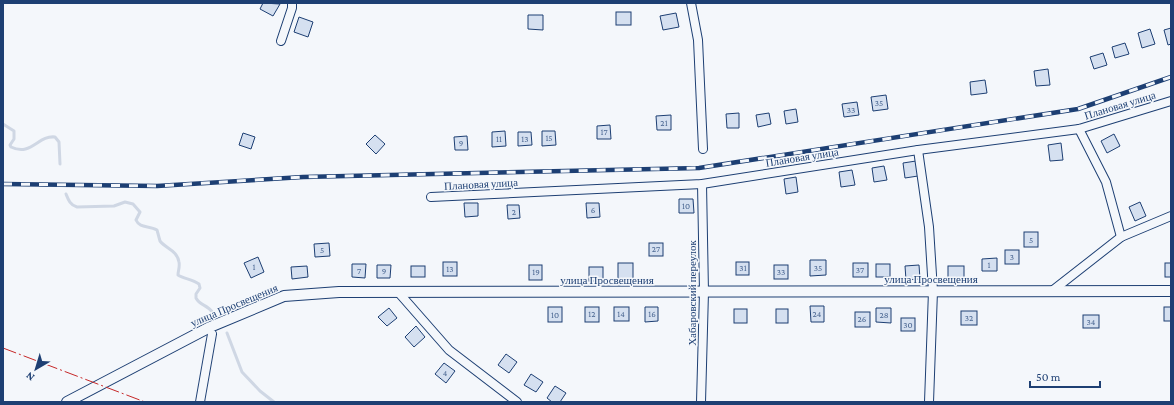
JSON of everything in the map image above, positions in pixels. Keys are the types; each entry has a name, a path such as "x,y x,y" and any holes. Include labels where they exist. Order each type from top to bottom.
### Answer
{"street":[{"path":"281,41 292,8 292,3"},
{"path":"691,3 698,40 703,148"},
{"name":"Плановая улица","path":"431,197 702,184 918,150 1079,129 1171,101"},
{"path":"1079,129 1106,182 1121,237"},
{"path":"918,150 929,227 933,291 929,402"},
{"name":"Хабаровский переулок","path":"702,184 704,292 702,402"},
{"path":"1052,291 1121,237 1171,216"},
{"name":"улица Просвещения","path":"67,402 210,327 284,296 339,292 1171,291"},
{"path":"399,292 448,350 517,402"},
{"path":"200,402 212,334"}],"building":[{"path":"263,3 280,4 273,16 260,9"},
{"path":"616,12 631,12 631,25 616,25"},
{"path":"676,13 679,27 663,30 660,16"},
{"path":"528,15 543,15 543,30 528,29"},
{"path":"299,17 313,22 308,37 294,32"},
{"path":"1171,28 1171,44 1168,45 1164,30"},
{"path":"1150,29 1155,44 1142,48 1138,33"},
{"path":"1125,43 1129,54 1115,58 1112,47"},
{"path":"1103,53 1107,65 1094,69 1090,57"},
{"path":"1048,69 1050,85 1036,86 1034,71"},
{"path":"985,80 987,93 971,95 970,82"},
{"path":"886,95 888,109 873,111 871,97"},
{"path":"857,102 859,115 844,117 842,104"},
{"path":"796,109 798,122 786,124 784,111"},
{"path":"739,113 739,128 727,128 726,114"},
{"path":"769,113 771,124 758,127 756,115"},
{"path":"671,115 671,130 657,130 656,116"},
{"path":"610,125 611,139 597,139 597,126"},
{"path":"505,131 506,146 492,147 492,132"},
{"path":"542,131 555,131 556,145 542,146"},
{"path":"518,132 531,132 532,145 518,146"},
{"path":"243,133 255,137 251,149 239,145"},
{"path":"1114,134 1120,146 1107,153 1101,141"},
{"path":"375,135 385,144 376,154 366,144"},
{"path":"467,136 468,150 455,150 454,137"},
{"path":"1061,143 1063,160 1050,161 1048,145"},
{"path":"916,161 918,176 905,178 903,163"},
{"path":"884,166 887,180 874,182 872,168"},
{"path":"852,170 855,185 841,187 839,172"},
{"path":"796,177 798,192 786,194 784,179"},
{"path":"679,199 693,199 694,213 679,213"},
{"path":"1140,202 1146,216 1135,221 1129,207"},
{"path":"464,203 478,203 478,216 465,217"},
{"path":"586,203 599,203 600,217 587,218"},
{"path":"507,205 519,205 520,218 508,219"},
{"path":"1024,232 1038,232 1038,247 1024,247"},
{"path":"329,243 330,256 315,257 314,244"},
{"path":"649,243 663,243 663,256 649,256"},
{"path":"1005,250 1019,250 1019,264 1005,264"},
{"path":"258,257 264,272 251,278 244,263"},
{"path":"997,258 997,271 982,271 982,259"},
{"path":"810,260 826,260 826,275 810,276"},
{"path":"443,262 457,262 457,276 443,276"},
{"path":"736,262 749,262 749,275 736,275"},
{"path":"618,263 633,263 633,279 618,279"},
{"path":"853,263 868,263 868,277 853,277"},
{"path":"1165,263 1171,263 1171,277 1165,277"},
{"path":"352,264 366,264 365,278 352,277"},
{"path":"876,264 890,264 890,277 876,277"},
{"path":"377,265 391,265 390,278 377,278"},
{"path":"529,265 542,265 542,280 529,280"},
{"path":"774,265 788,265 788,279 774,279"},
{"path":"919,265 920,279 906,280 905,266"},
{"path":"307,266 308,277 292,279 291,267"},
{"path":"411,266 425,266 425,277 411,277"},
{"path":"948,266 964,266 964,278 948,278"},
{"path":"589,267 603,267 603,281 589,281"},
{"path":"810,306 824,306 824,322 811,322"},
{"path":"548,307 562,307 562,322 548,322"},
{"path":"585,307 599,307 599,322 585,322"},
{"path":"614,307 629,307 629,321 614,321"},
{"path":"645,307 658,307 658,321 645,322"},
{"path":"1164,307 1171,307 1171,321 1164,321"},
{"path":"389,308 397,318 387,326 378,317"},
{"path":"876,308 891,308 891,323 876,322"},
{"path":"734,309 747,309 747,323 734,323"},
{"path":"776,309 788,309 788,323 776,323"},
{"path":"961,311 977,311 977,325 961,325"},
{"path":"855,312 870,312 870,327 855,327"},
{"path":"1083,315 1099,315 1099,328 1083,328"},
{"path":"901,318 915,318 915,331 901,331"},
{"path":"416,326 425,337 414,347 405,337"},
{"path":"506,354 517,362 509,373 498,365"},
{"path":"444,363 455,371 446,383 435,374"},
{"path":"531,374 543,382 536,392 524,385"},
{"path":"555,386 566,393 560,402 552,402 547,398"}],"waterway":[{"path":"3,124 14,131 14,139 10,145 11,147 18,149 29,148 44,139 55,137 59,142 60,164"},
{"path":"66,194 71,203 77,207 114,206 125,202 133,204 140,212 136,220 138,223 142,226 157,230 160,241 174,252 178,258 178,275 199,284 200,288 196,294 196,298 213,313"},
{"path":"227,333 242,372 260,391 274,402"}],"railway":[{"path":"3,184 157,186 303,177 699,168 1078,109 1171,77"}],"power":[{"path":"3,348 145,402"}]}
